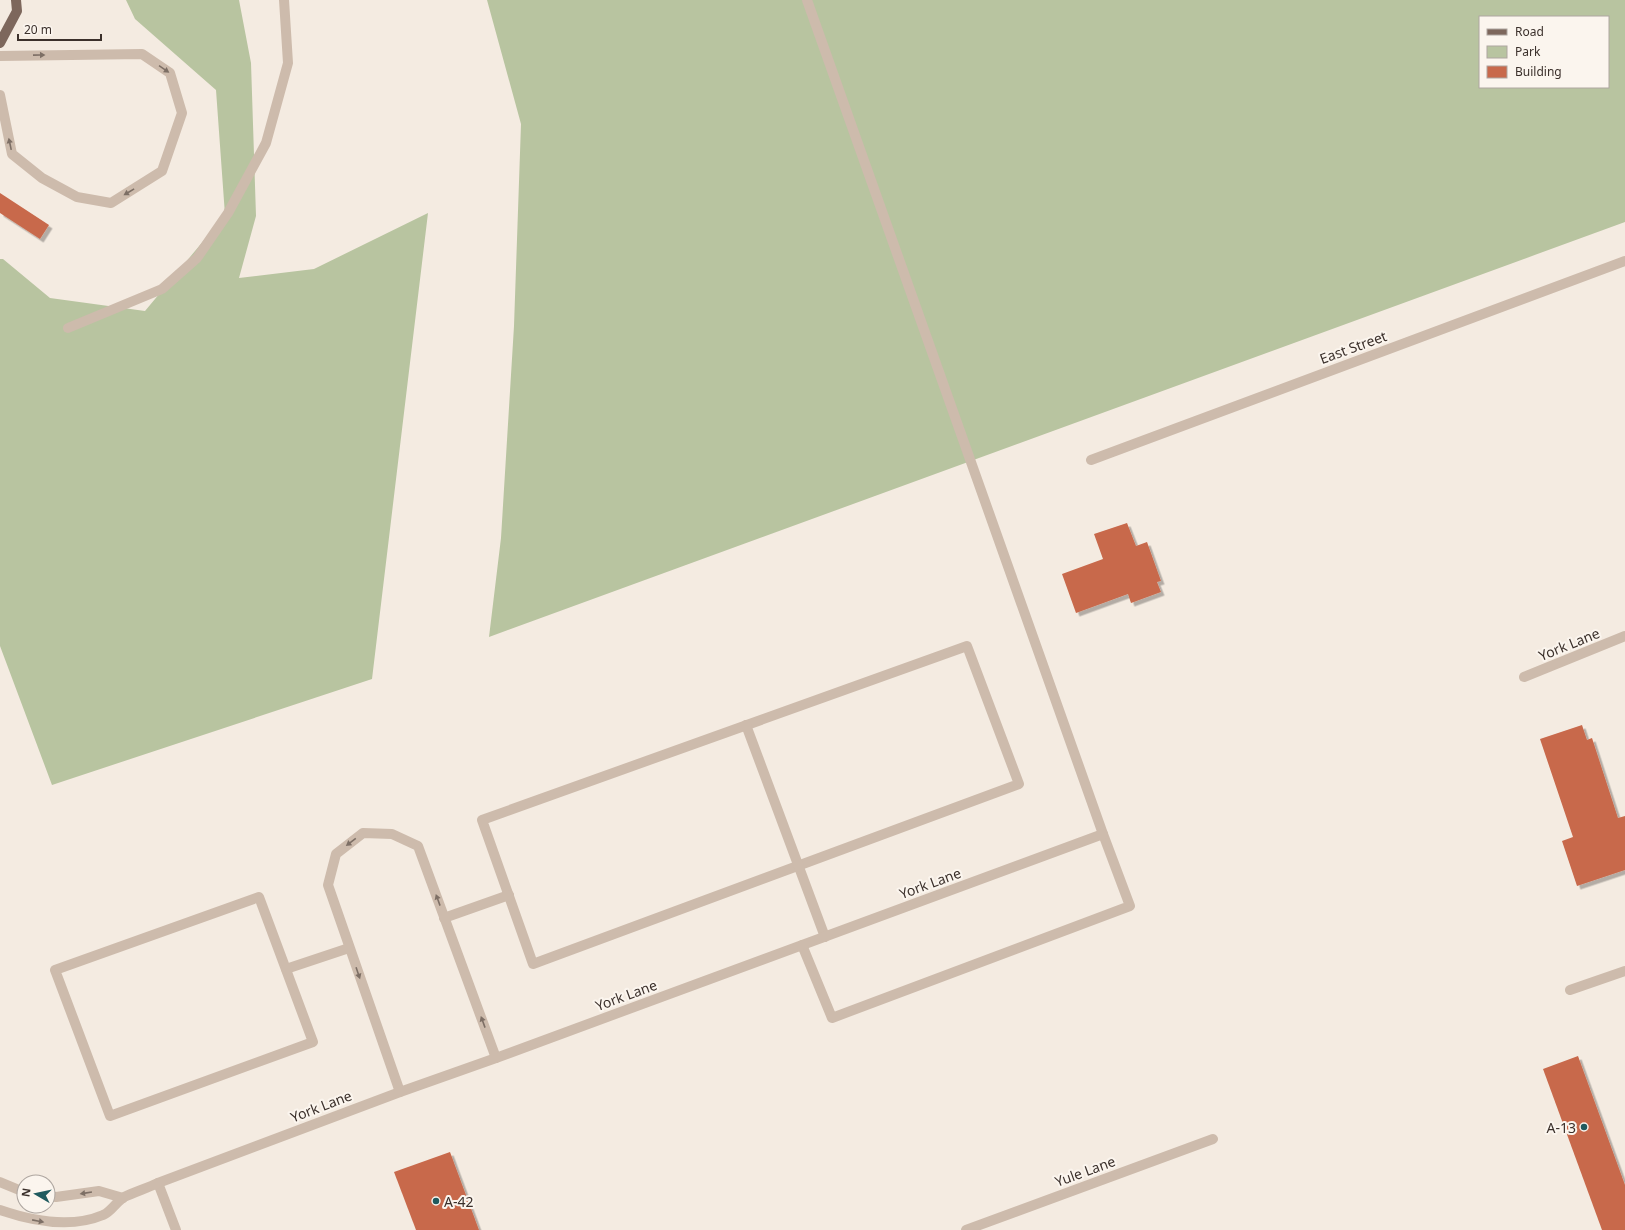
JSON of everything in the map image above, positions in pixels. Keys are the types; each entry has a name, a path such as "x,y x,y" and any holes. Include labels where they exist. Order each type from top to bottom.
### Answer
{"main road":[{"path":"0,43 17,11 16,0"}],"street":[{"path":"68,328 162,289 197,258 228,213 266,143 288,63 284,0"},
{"path":"802,945 832,1018 1130,906 1103,834 807,0"},
{"path":"0,56 142,54 170,73 182,113 162,171 111,203 77,197 42,178 12,154 0,95"},
{"name":"East Street","path":"1091,460 1625,261"},
{"name":"York Lane","path":"1524,677 1625,636"},
{"path":"967,646 1019,784 799,866 534,964 482,820 967,646"},
{"path":"746,725 825,937"},
{"path":"400,1092 328,885 336,854 364,833 392,834 418,846 496,1058"},
{"name":"York Lane","path":"0,1210 43,1222 62,1223 79,1221 104,1215 123,1198 158,1183 400,1092 1103,834"},
{"path":"444,918 509,895"},
{"path":"259,897 286,969 313,1042 110,1116 55,970 259,897"},
{"path":"286,969 350,948"},
{"path":"1570,990 1625,972"},
{"name":"Yule Lane","path":"966,1230 1213,1139"},
{"path":"0,1182 16,1189"},
{"path":"158,1183 176,1230"},
{"path":"56,1197 99,1191 123,1198"}],"green space":[{"path":"126,0 239,0 251,63 256,216 239,278 314,269 428,213 372,679 52,785 0,646 0,259 3,259 50,298 145,311 225,215 216,90 135,19"},
{"path":"487,0 1625,0 1625,222 489,637 501,538 514,326 521,124"}],"building":[{"path":"0,193 49,225 40,239 0,213"},
{"path":"1127,523 1136,546 1147,542 1161,581 1157,582 1161,592 1131,603 1128,594 1076,613 1062,574 1103,559 1094,534"},
{"path":"1582,725 1587,740 1592,738 1618,818 1625,816 1625,870 1577,886 1562,841 1573,837 1540,739"},
{"name":"A-13","path":"1578,1056 1625,1185 1625,1230 1602,1230 1543,1069"},
{"name":"A-42","path":"450,1152 479,1230 416,1230 394,1172"}],"place":[{"name":"A-13","path":"1584,1127"},
{"name":"A-42","path":"436,1201"}]}
